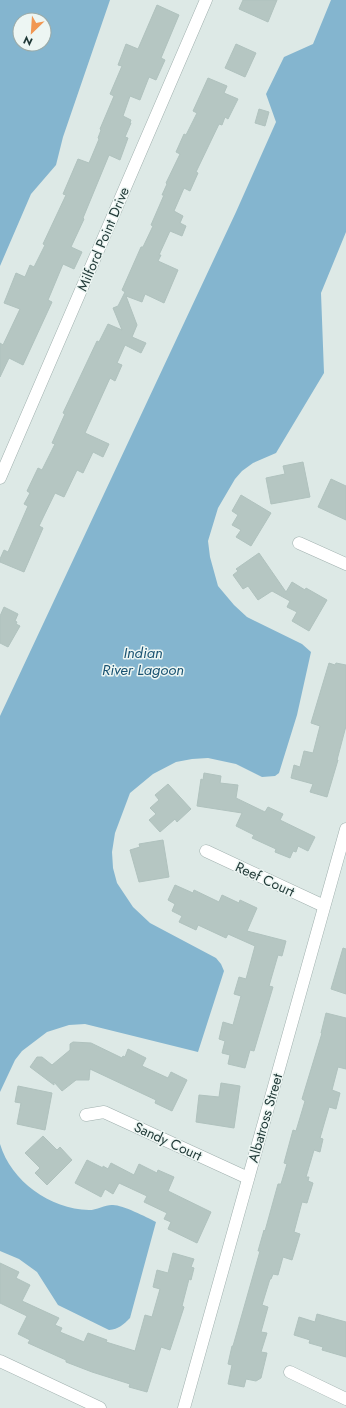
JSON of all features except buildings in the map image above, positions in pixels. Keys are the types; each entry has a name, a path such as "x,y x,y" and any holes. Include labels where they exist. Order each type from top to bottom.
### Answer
{"street":[{"name":"Milford Point Drive","path":"0,478 206,0"},
{"path":"299,543 346,564"},
{"name":"Albatross Street","path":"184,1408 346,829"},
{"name":"Reef Court","path":"206,851 324,906"},
{"name":"Sandy Court","path":"86,1115 104,1112 248,1178"},
{"path":"0,1361 100,1408"},
{"path":"290,1372 346,1399"}],"water":[{"path":"0,0 110,0 63,137 56,165 31,194 0,266"},
{"name":"Indian River Lagoon","path":"331,0 346,0 346,232 321,293 324,373 276,453 253,463 242,471 235,479 218,508 208,541 210,557 218,586 234,605 247,617 302,644 311,652 297,715 279,773 275,776 262,777 236,764 208,758 176,762 153,774 130,793 115,833 112,852 113,868 117,883 133,907 150,923 216,958 224,971 198,1052 85,1024 69,1025 47,1032 22,1051 15,1060 0,1092 0,716 236,212 276,122 266,94 284,57 313,44"},
{"path":"0,1144 5,1157 13,1170 23,1181 47,1198 74,1208 89,1210 111,1205 123,1207 156,1222 130,1318 121,1326 116,1329 109,1330 58,1305 37,1272 19,1259 0,1251"}]}
